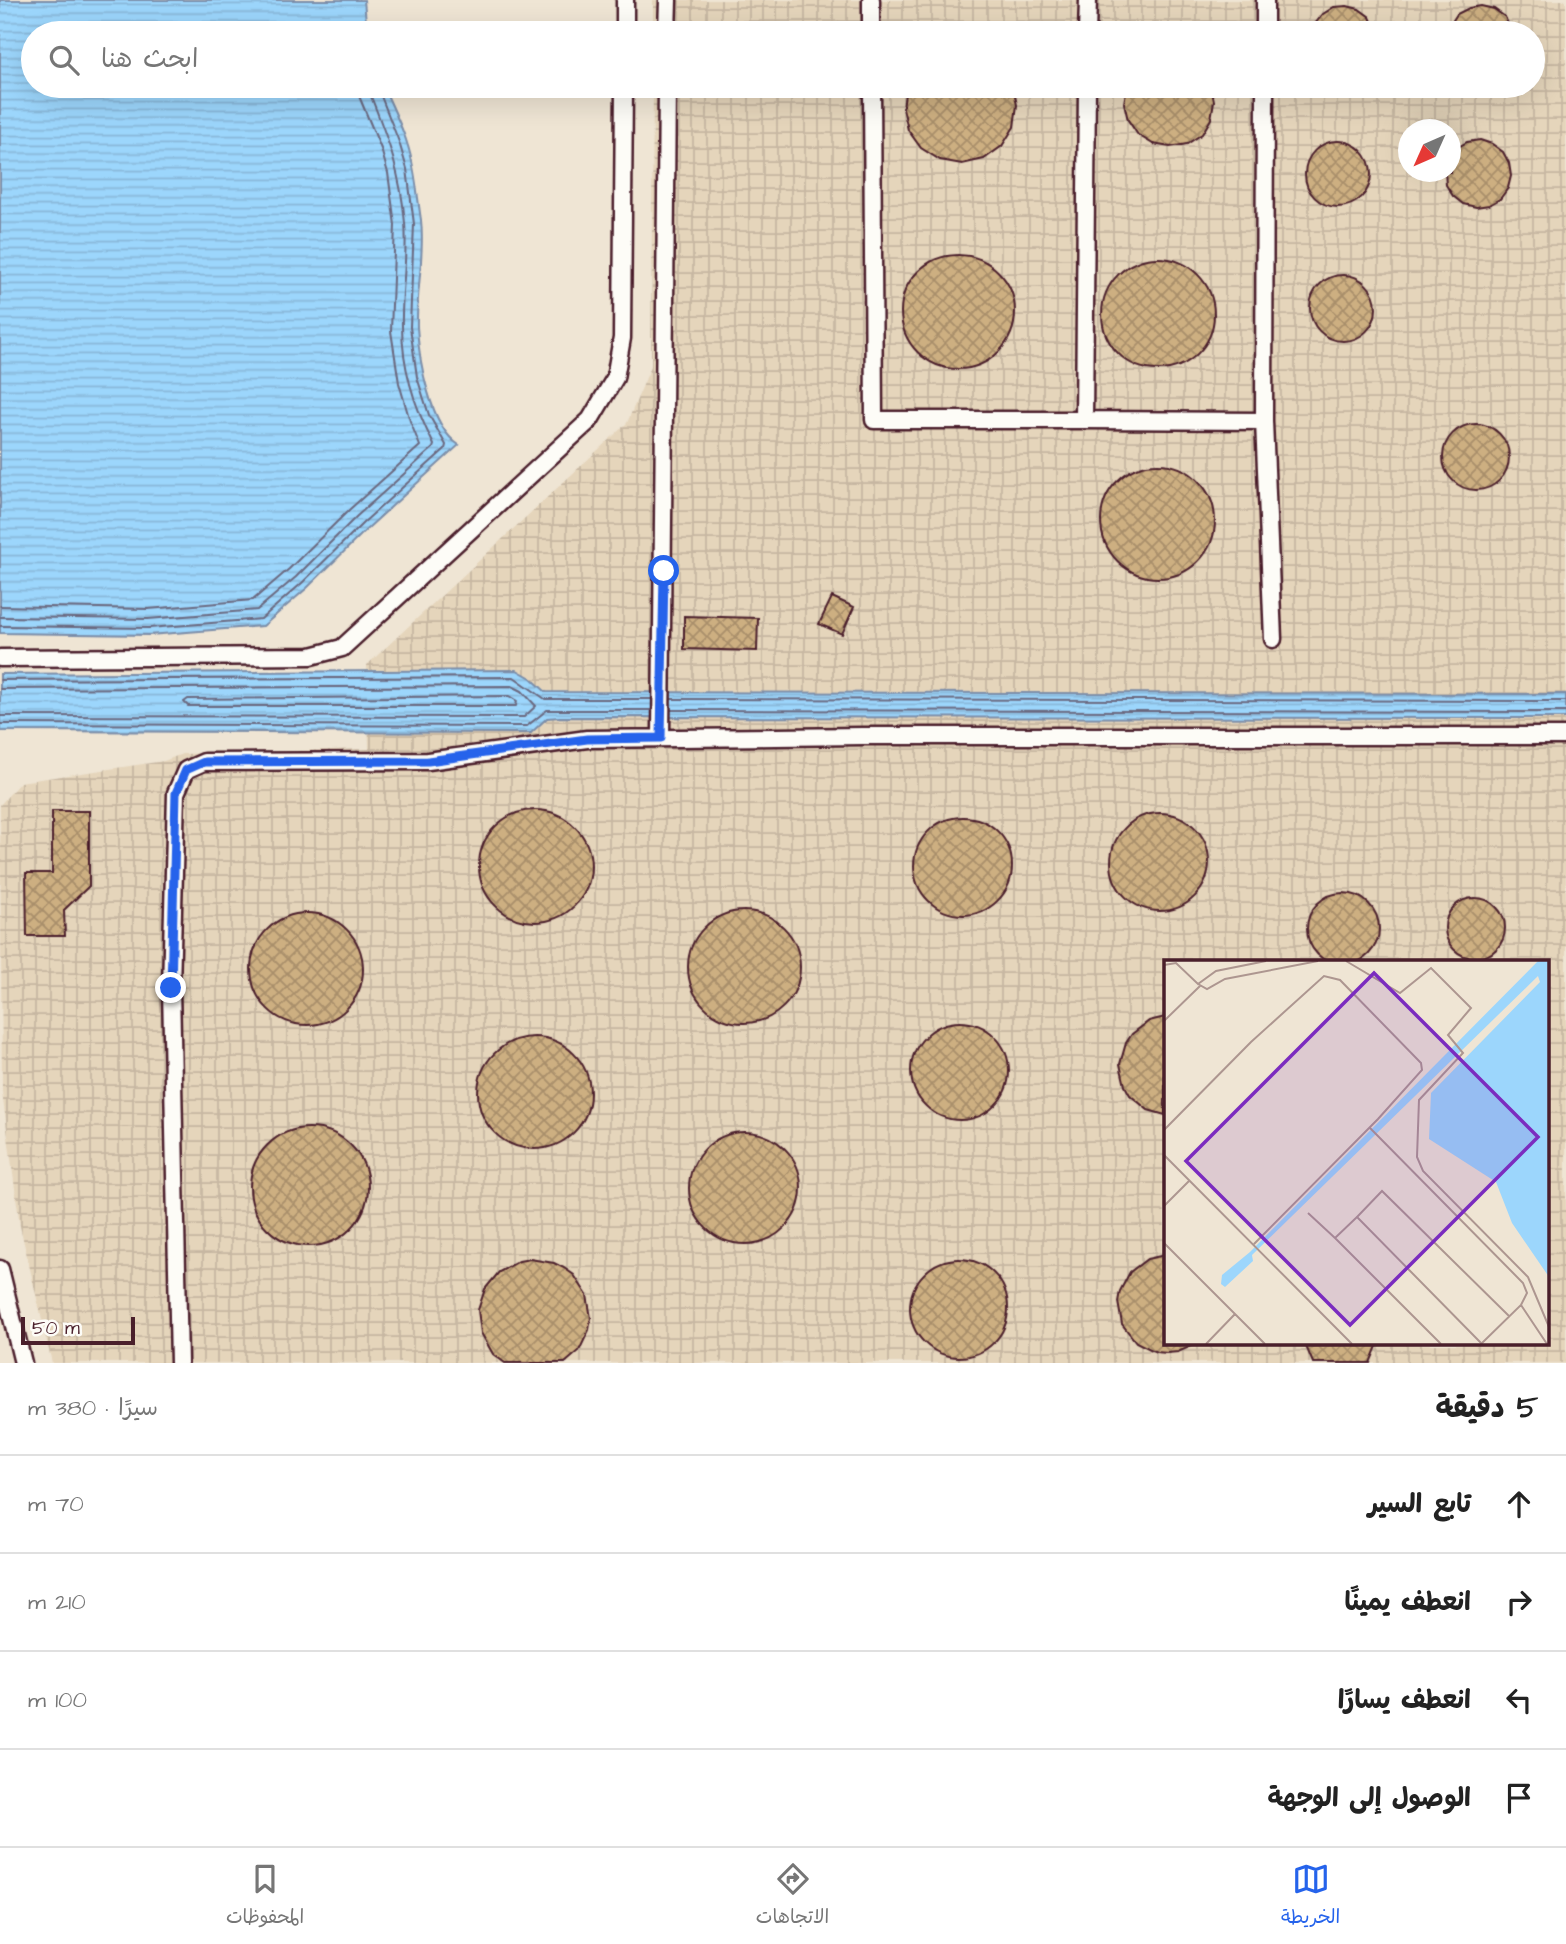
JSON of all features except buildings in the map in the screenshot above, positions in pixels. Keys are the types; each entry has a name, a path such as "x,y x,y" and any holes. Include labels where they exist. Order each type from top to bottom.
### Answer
{"street":[{"path":"625,0 625,21"},
{"path":"667,21 668,0"},
{"path":"871,0 871,21"},
{"path":"1087,21 1088,0"},
{"path":"1265,0 1265,21"},
{"path":"0,658 311,656 342,648 590,420 615,378 622,338 624,98"},
{"path":"662,731 667,98"},
{"path":"872,98 874,420 1264,421"},
{"path":"1084,420 1087,98"},
{"path":"1265,98 1264,421 1272,639"},
{"path":"179,1363 171,988 176,793 186,770 204,762 428,761 662,731 1566,736"},
{"path":"0,1269 23,1363"}],"shaded area":[{"path":"653,0 1566,0 1566,1363 52,1363 20,1226 2,1092 0,805 20,782 164,761 182,754 369,749 367,665 627,423 651,366 653,98 1545,98 1545,21 653,21"}],"water":[{"path":"0,0 364,0 366,21 21,21 21,98 388,98 412,160 421,220 422,247 417,314 420,357 428,392 440,424 459,445 263,626 149,635 0,633"},
{"path":"517,670 546,692 1566,694 1566,718 560,717 547,718 531,733 0,731 0,674"}],"route":[{"path":"171,988 176,793 186,770 204,762 428,761 587,739 661,738 664,571"}]}
